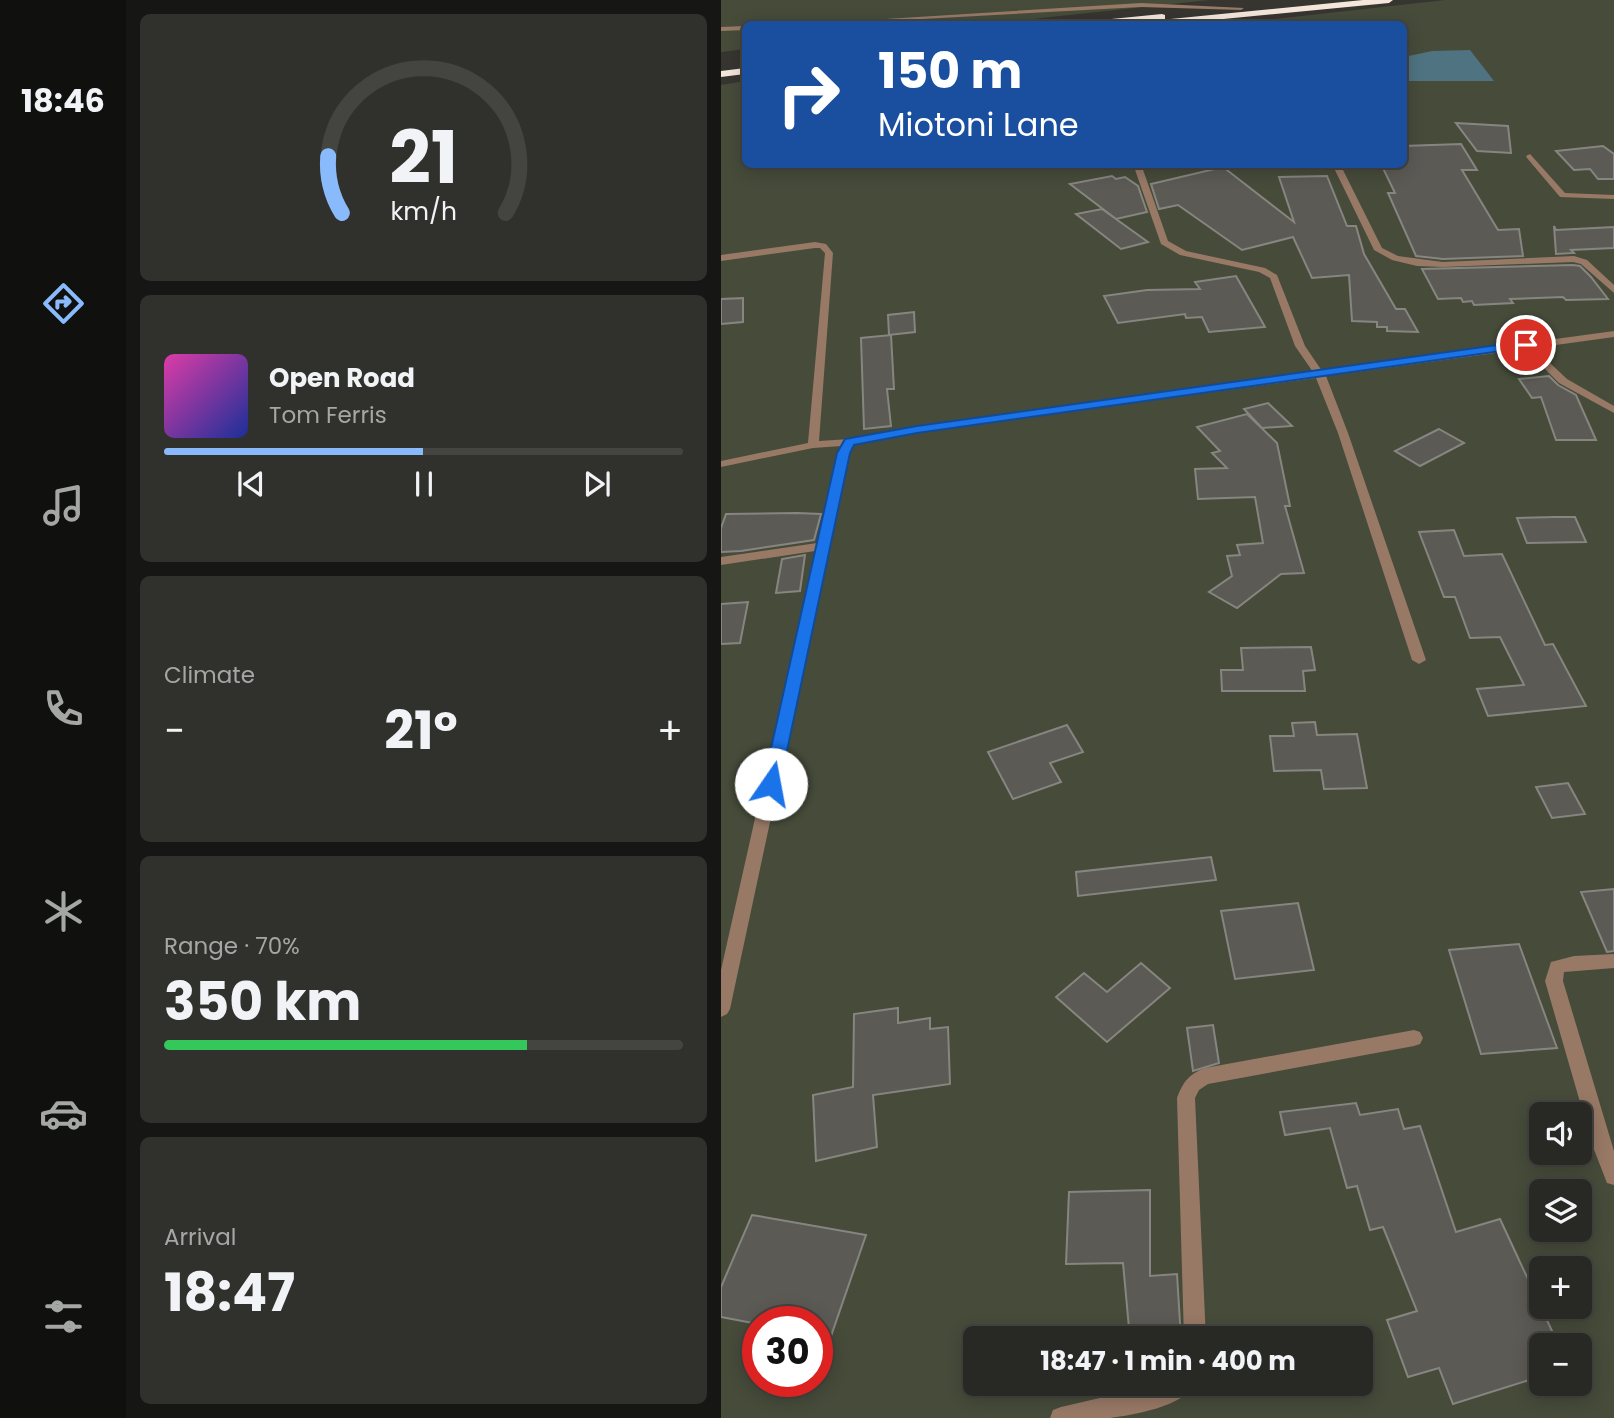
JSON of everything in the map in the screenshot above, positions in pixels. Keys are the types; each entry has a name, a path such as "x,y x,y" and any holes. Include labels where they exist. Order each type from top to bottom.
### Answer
{"highway":[{"path":"1119,21 1327,0"},
{"path":"1180,21 1389,0"},
{"path":"721,68 742,65"},
{"path":"721,74 742,71"}],"street":[{"path":"860,21 1140,5 1241,8"},
{"path":"721,29 742,28"},
{"path":"1529,156 1563,195 1614,197"},
{"path":"1138,168 1164,242 1183,253 1271,275 1302,352 1319,375 1343,433 1419,660"},
{"path":"1338,168 1378,250 1390,257 1422,264 1574,259 1584,262 1614,290"},
{"path":"721,258 815,245 823,246 829,253 813,445"},
{"path":"721,464 813,445 850,442 917,429 1614,334"},
{"path":"1526,345 1563,381 1614,410"},
{"path":"721,1009 726,969 843,453 850,442"},
{"path":"721,561 824,546"},
{"path":"1614,961 1574,963 1557,967 1554,981 1614,1176"},
{"path":"1195,1326 1186,1098 1189,1088 1196,1080 1205,1076 1414,1038"},
{"path":"1062,1418 1157,1396"}],"green space":[{"path":"721,0 1209,0 1014,21 742,21 742,49 721,52"},
{"path":"1445,0 1614,0 1614,1418 721,1418 721,85 742,82 742,168 1407,168 1407,21 1257,21"}],"water":[{"path":"1470,50 1494,81 1407,81 1407,56 1432,51"}],"building":[{"path":"1456,123 1508,126 1511,153 1477,151"},
{"path":"1461,144 1477,170 1462,170 1498,230 1519,229 1523,256 1443,259 1416,256 1388,193 1395,193 1383,168 1407,168 1407,146"},
{"path":"1603,146 1614,154 1614,179 1598,179 1590,169 1574,170 1556,151"},
{"path":"1224,168 1294,222 1279,177 1327,176 1347,226 1356,226 1364,254 1396,309 1405,309 1418,332 1387,331 1387,327 1377,327 1377,322 1352,321 1349,275 1312,278 1293,237 1242,250 1178,205 1159,209 1151,184"},
{"path":"1112,176 1116,179 1125,177 1138,186 1147,212 1116,219 1070,184"},
{"path":"1102,209 1148,242 1121,249 1076,214"},
{"path":"1554,226 1556,230 1614,227 1614,248 1571,250 1574,253 1556,254"},
{"path":"1580,266 1608,299 1510,299 1513,303 1474,305 1472,301 1463,302 1461,298 1438,299 1422,269"},
{"path":"1236,276 1265,327 1209,332 1202,317 1186,318 1185,314 1118,323 1104,296 1147,290 1200,289 1195,282"},
{"path":"743,298 743,322 721,324 721,299"},
{"path":"914,312 915,332 889,335 888,315"},
{"path":"891,335 894,389 887,389 891,426 864,429 861,338"},
{"path":"1549,376 1558,385 1576,395 1596,440 1556,440 1541,397 1532,398 1519,379"},
{"path":"1268,403 1292,426 1262,428 1244,409"},
{"path":"1247,414 1277,443 1290,506 1285,506 1304,573 1281,574 1237,608 1209,592 1232,576 1227,556 1240,555 1237,545 1263,543 1255,497 1198,499 1195,469 1227,468 1212,453 1220,451 1197,427"},
{"path":"1439,429 1464,443 1420,466 1395,451"},
{"path":"726,514 821,514 814,540 721,552 721,528"},
{"path":"1575,517 1586,542 1527,543 1517,518"},
{"path":"1454,530 1464,556 1502,554 1545,645 1553,644 1586,706 1488,716 1477,689 1524,685 1500,637 1470,638 1455,597 1444,597 1419,532"},
{"path":"805,555 800,591 776,593 782,559"},
{"path":"748,602 740,643 721,644 721,604"},
{"path":"1311,647 1315,670 1303,671 1305,691 1222,691 1221,670 1243,670 1241,648"},
{"path":"1315,722 1317,735 1357,734 1367,788 1324,789 1321,770 1274,771 1270,736 1294,736 1292,723"},
{"path":"1067,725 1083,752 1050,763 1061,782 1013,799 988,752"},
{"path":"1568,783 1585,814 1552,818 1536,787"},
{"path":"1211,857 1216,880 1078,896 1076,872"},
{"path":"1614,889 1614,951 1607,952 1581,892"},
{"path":"1298,903 1314,970 1235,979 1221,911"},
{"path":"1519,944 1557,1048 1481,1054 1449,950"},
{"path":"1141,963 1170,988 1107,1042 1056,997 1084,973 1107,992"},
{"path":"898,1008 898,1023 930,1018 930,1029 948,1027 950,1084 873,1095 877,1147 816,1161 813,1095 853,1087 854,1014"},
{"path":"1213,1025 1219,1063 1193,1071 1187,1028"},
{"path":"1356,1103 1360,1115 1398,1109 1404,1129 1420,1126 1456,1232 1500,1219 1529,1281 1529,1319 1546,1319 1553,1333 1529,1333 1529,1380 1453,1404 1439,1368 1408,1377 1387,1320 1417,1311 1383,1227 1370,1230 1357,1186 1347,1188 1330,1128 1285,1135 1280,1112"},
{"path":"1150,1190 1150,1276 1177,1274 1180,1326 1129,1326 1123,1263 1066,1264 1069,1192"},
{"path":"752,1215 866,1235 833,1330 833,1306 742,1306 742,1321 721,1317 721,1287"}],"route":[{"path":"771,784 843,453 850,442 917,429 1526,345"}]}
